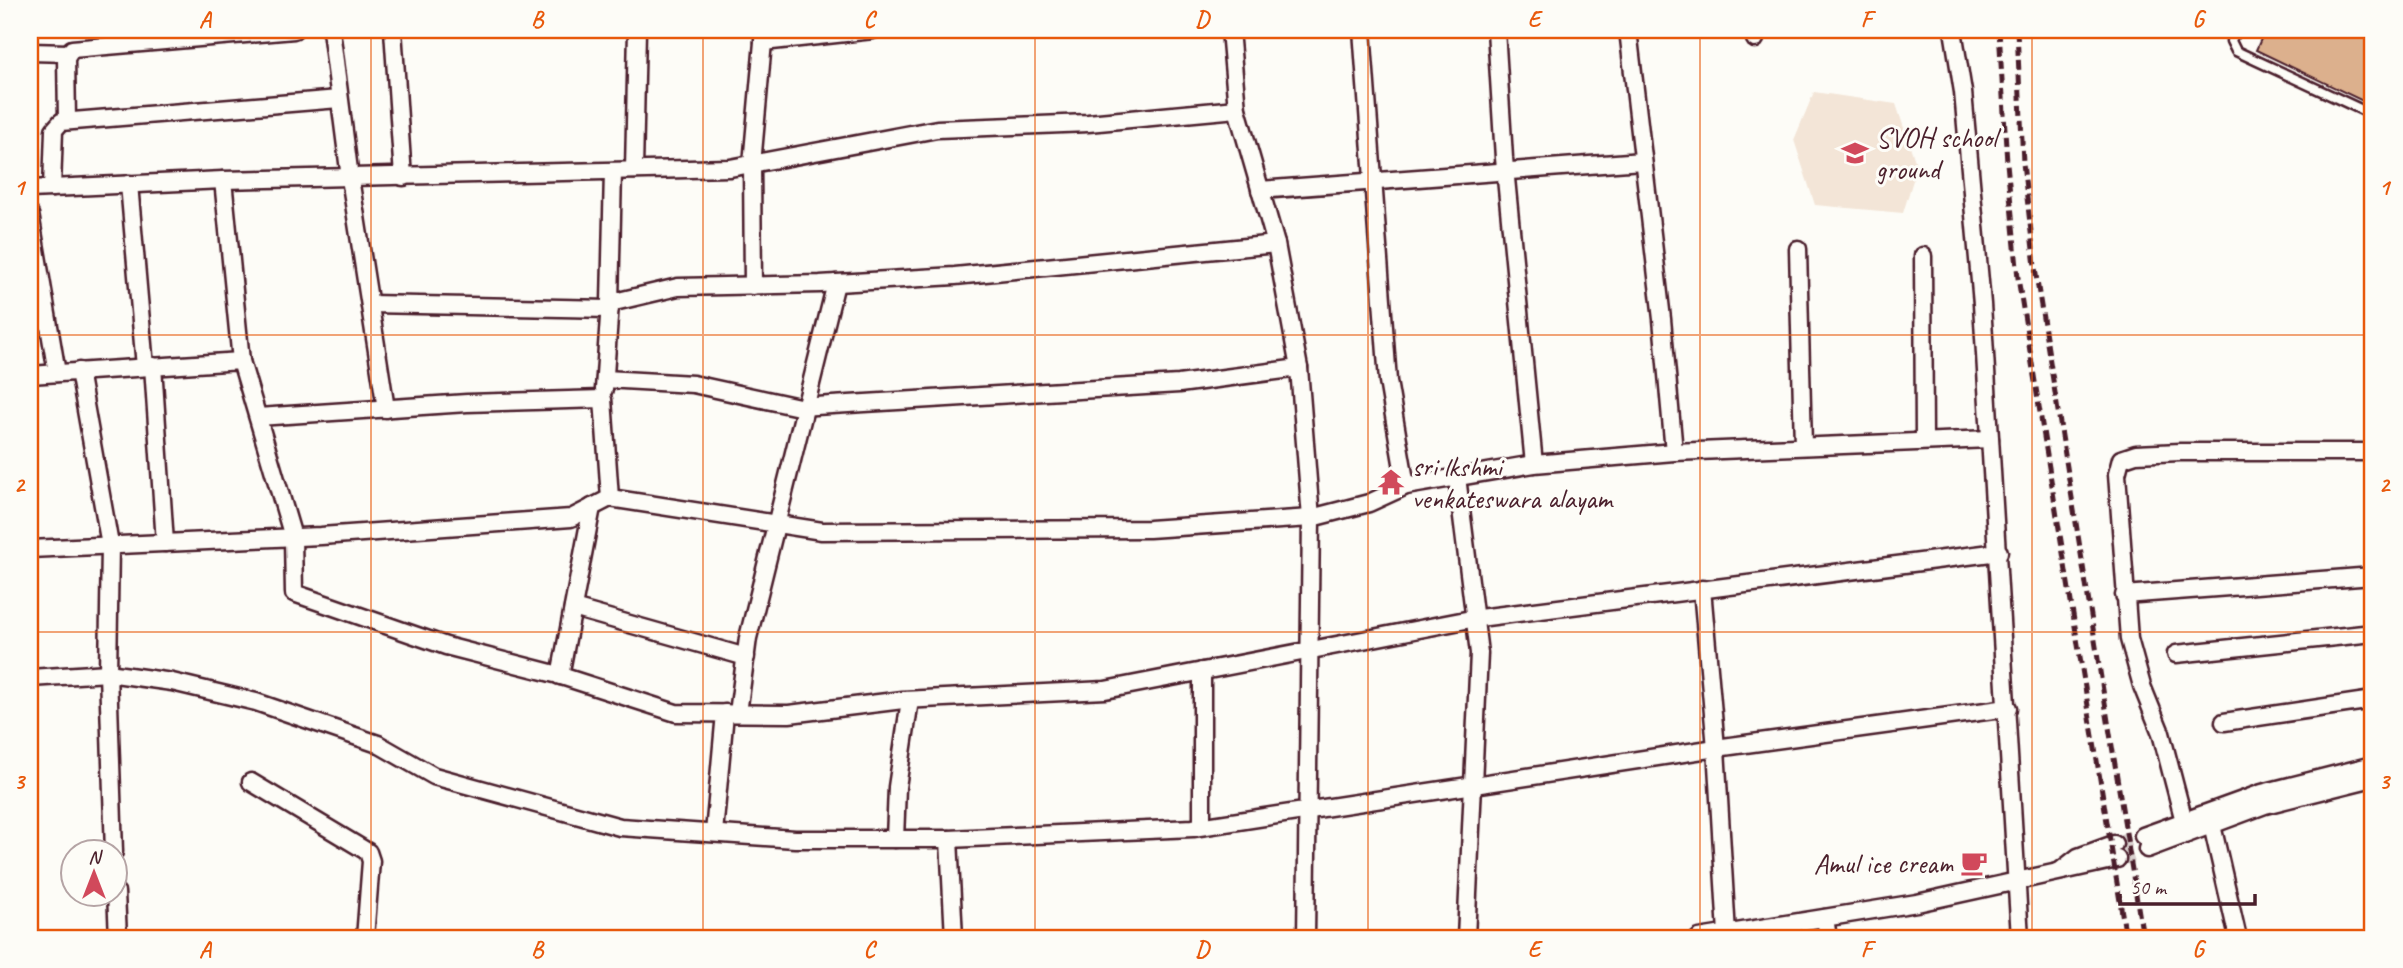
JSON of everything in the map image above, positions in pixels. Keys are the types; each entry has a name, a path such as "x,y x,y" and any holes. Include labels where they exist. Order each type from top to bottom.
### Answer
{"street":[{"path":"30,52 68,53 78,48 294,30"},
{"path":"331,30 350,178 386,409"},
{"path":"393,30 403,177"},
{"path":"634,170 637,30"},
{"path":"753,286 752,164 763,36 873,30"},
{"path":"1230,30 1237,109 1276,244 1299,368 1311,518 1307,650 1306,938"},
{"path":"1362,30 1388,381 1406,485"},
{"path":"1496,30 1505,173 1534,464"},
{"path":"1628,30 1662,319 1674,452"},
{"path":"1953,30 1963,92 1982,303 2020,938"},
{"path":"67,120 68,53"},
{"path":"52,188 54,130 67,120 339,99"},
{"path":"30,189 223,180 730,168 937,129 1088,123 1237,109"},
{"path":"1260,190 1642,161"},
{"path":"610,498 603,399 610,306 613,171"},
{"path":"223,180 241,361 293,537 294,593 446,646 560,676 676,713 789,714 910,700 1105,690 1477,618 1999,552"},
{"path":"129,184 165,543"},
{"path":"30,214 57,373"},
{"path":"370,303 610,306 678,287 836,283 955,276 1276,244"},
{"path":"1798,249 1803,446"},
{"path":"1923,256 1924,441"},
{"path":"714,833 731,713 836,283"},
{"path":"30,375 241,361"},
{"path":"605,379 693,384 804,406 1179,384 1299,368"},
{"path":"79,371 110,545 108,673 114,838"},
{"path":"258,417 603,399"},
{"path":"30,549 293,537 571,517 610,498 822,531 1149,529 1311,518 1370,503 1406,485 1534,464 1674,452 1990,439"},
{"path":"2184,821 2161,733 2142,687 2129,639 2117,474 2121,459 2136,454 2180,452 2373,452"},
{"path":"1457,477 1477,618 1479,653 1466,938"},
{"path":"560,676 592,507"},
{"path":"2124,596 2373,576"},
{"path":"1702,589 1716,748 1727,934"},
{"path":"573,608 746,657"},
{"path":"2176,654 2373,633"},
{"path":"1202,671 1202,826"},
{"path":"30,678 108,673 172,682 256,702 378,744 434,776 620,827 795,839 949,839 1202,826 1716,748 2008,708"},
{"path":"895,839 897,787 910,700"},
{"path":"2224,722 2373,700"},
{"path":"2373,765 2262,793 2184,821 2145,842 2212,825 2265,805 2373,778"},
{"path":"251,782 368,852 371,861 365,938"},
{"path":"2212,825 2238,938"},
{"path":"949,839 954,938"},
{"path":"1699,938 1825,918 2017,881 2060,872 2085,853 2116,851"},
{"path":"117,908 118,938"},
{"path":"1825,918 1828,938"}],"lane":[{"path":"2235,30 2231,41 2236,51 2373,115"}],"shaded area":[{"name":"SVOH school ground","path":"1814,92 1896,104 1917,167 1903,213 1815,205 1794,140"}],"building":[{"path":"2265,30 2373,30 2373,90 2367,103 2256,50"}],"tunnel":[{"path":"2114,844 2143,836"},
{"path":"2117,859 2147,849"}],"railway":[{"path":"1999,30 2007,163 2018,278 2126,938"},
{"path":"2017,30 2023,163 2036,275 2143,938"}],"place":[{"name":"SVOH school ground","path":"1855,153"},
{"name":"sri lkshmi venkateswara alayam","path":"1391,482"},
{"name":"Amul ice cream","path":"1974,863"}]}
